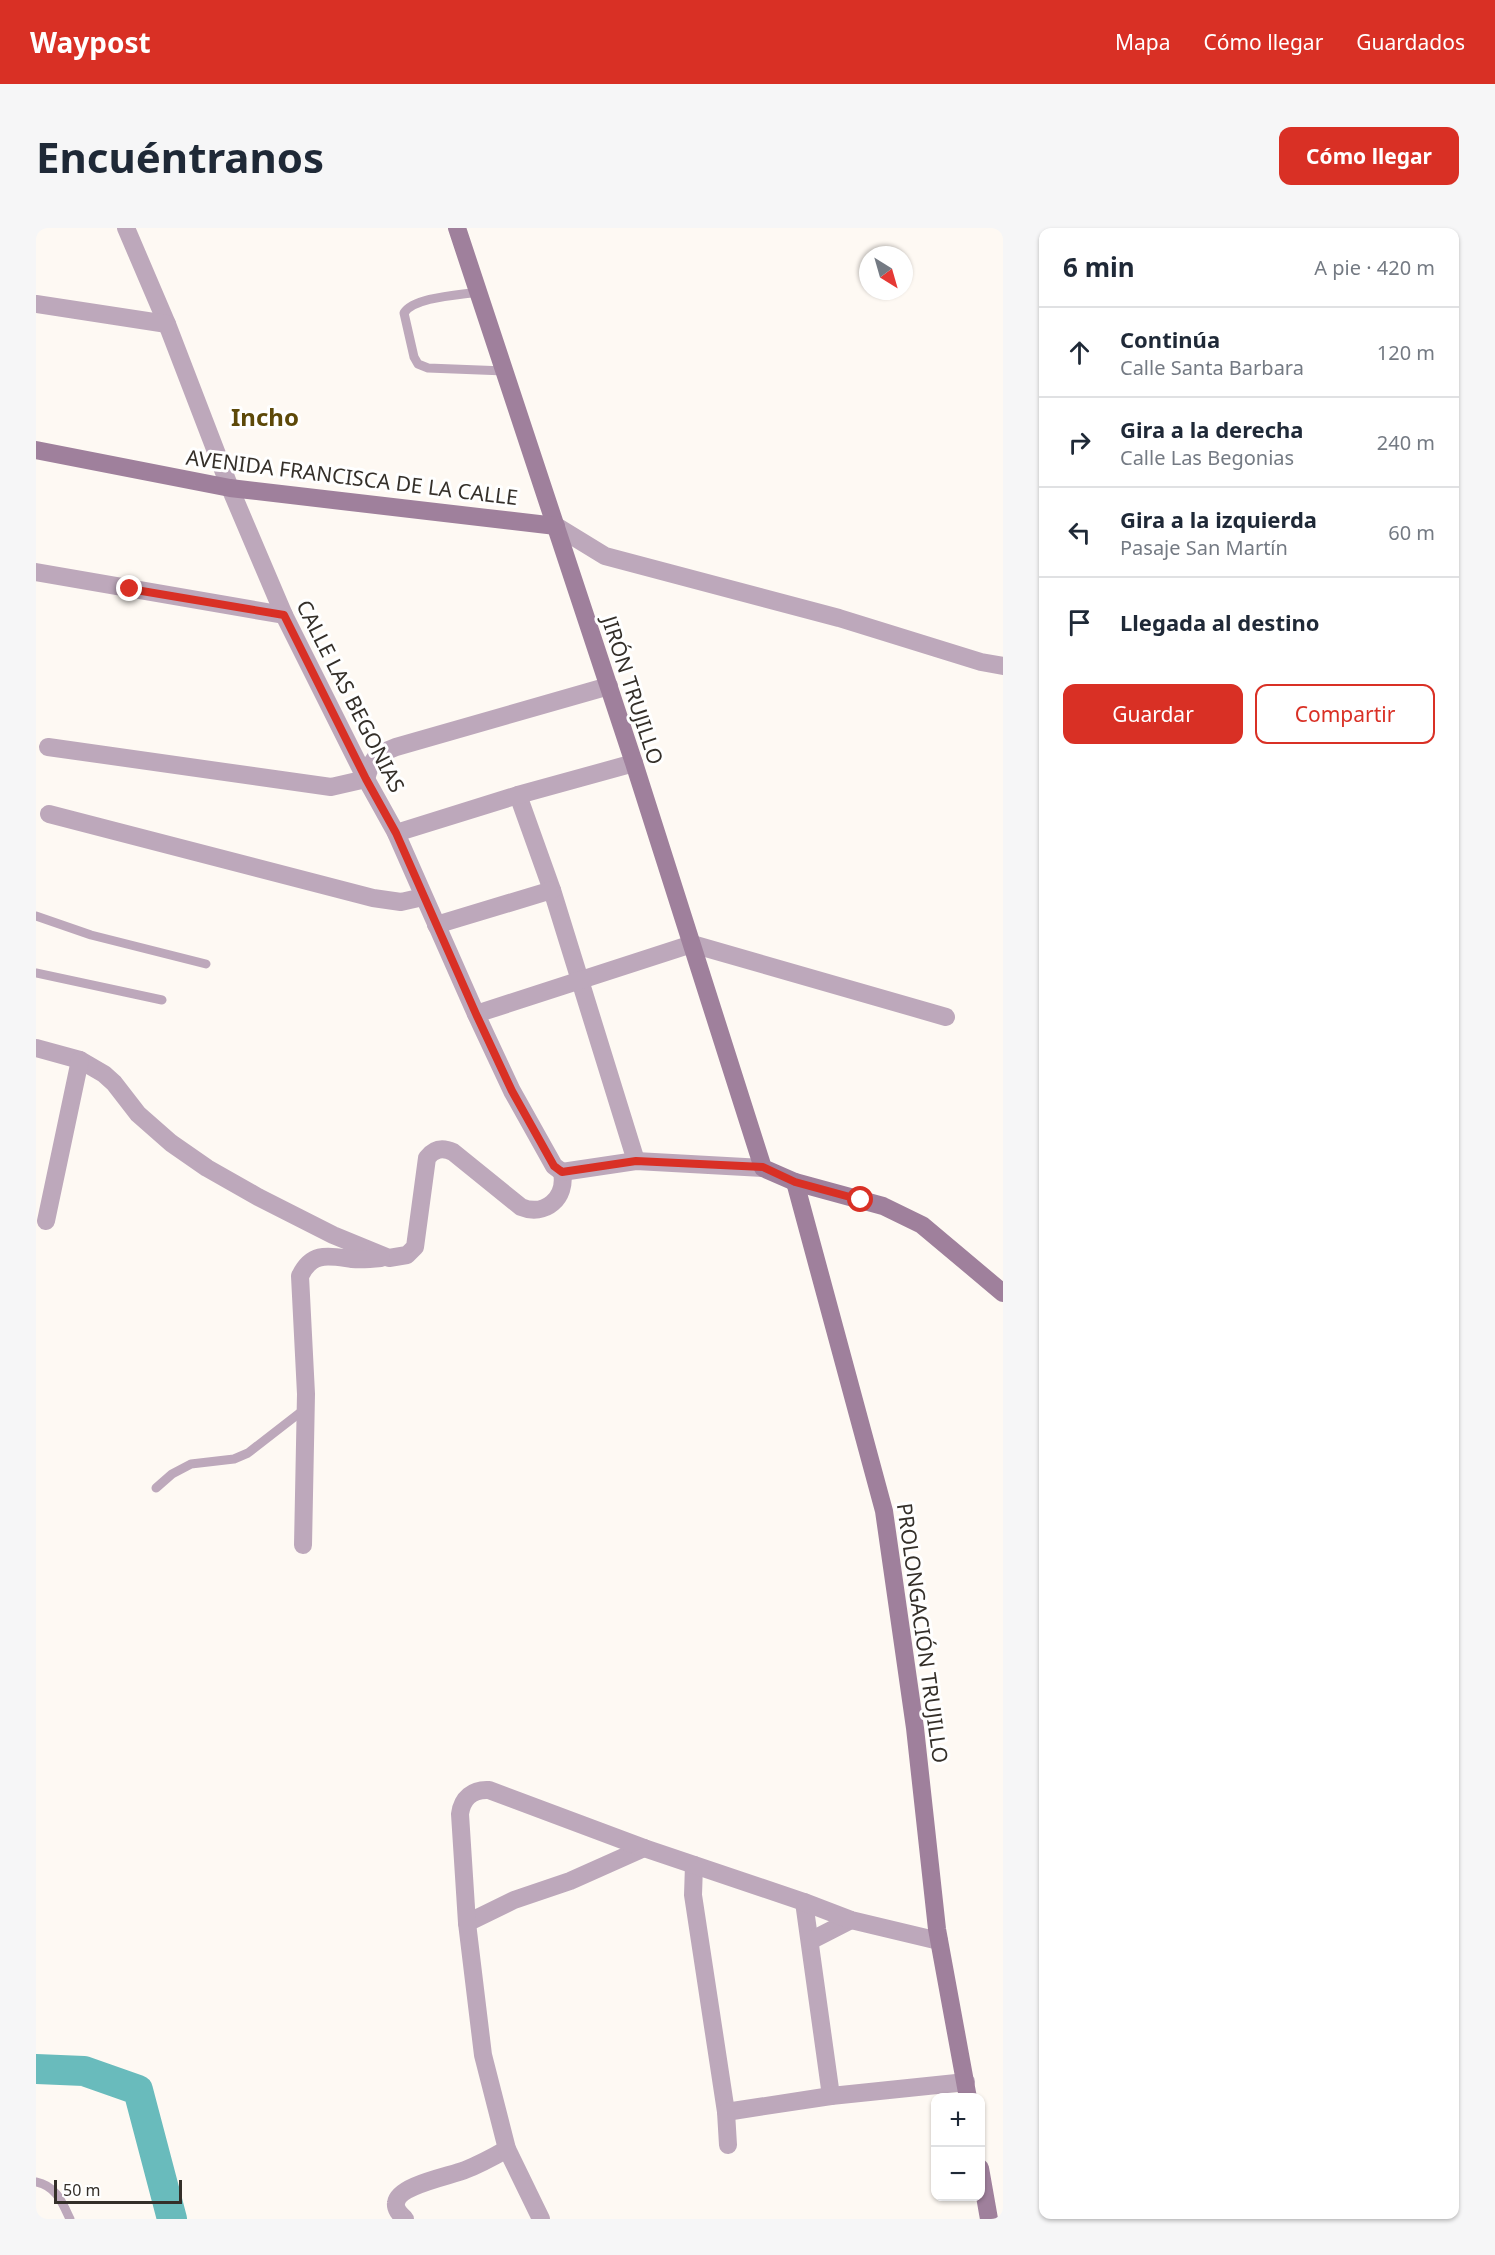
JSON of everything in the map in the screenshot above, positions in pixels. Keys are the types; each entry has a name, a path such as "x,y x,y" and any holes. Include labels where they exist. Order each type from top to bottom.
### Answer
{"street":[{"name":"CALLE LAS BEGONIAS","path":"126,228 167,324 230,488 284,615 366,779 396,833 512,1091 554,1166 562,1172"},
{"name":"JIRÓN TRUJILLO","path":"457,228 609,686 763,1167"},
{"path":"36,304 167,324"},
{"name":"AVENIDA FRANCISCA DE LA CALLE","path":"36,450 230,488 556,526"},
{"path":"556,526 605,556 839,618 981,662 1003,666"},
{"path":"36,572 284,615"},
{"path":"48,747 331,787 366,779 370,762 379,754 396,747 609,686"},
{"path":"396,833 518,795 634,763"},
{"path":"518,795 552,890 636,1161"},
{"path":"49,814 373,898 401,902 423,897"},
{"path":"436,925 552,890"},
{"path":"476,1014 692,944 946,1017"},
{"path":"36,1048 80,1060 104,1074 138,1114 188,1156 258,1197 333,1235 389,1258"},
{"path":"46,1221 80,1060"},
{"path":"303,1545 306,1408 300,1276 311,1261 322,1256 333,1255 355,1259 389,1258 407,1255 415,1248 427,1158 435,1151 447,1149 453,1152 521,1207 534,1210 547,1208 556,1200 562,1189 562,1172 636,1161 763,1167 795,1182 883,1206 922,1225 1003,1293"},
{"name":"PROLONGACIÓN TRUJILLO","path":"795,1182 885,1511 915,1728 939,1941 967,2090"},
{"path":"541,2219 507,2149 483,2055 467,1923 460,1814 463,1802 477,1790 489,1790 644,1848 851,1920 939,1941"},
{"path":"467,1923 514,1900 570,1881 644,1848"},
{"path":"694,1865 693,1895 726,2112 728,2145"},
{"path":"804,1902 831,2096"},
{"path":"810,1941 851,1920"},
{"path":"726,2112 831,2096 967,2090"},
{"path":"405,2219 397,2210 396,2203 399,2196 429,2181 463,2171 507,2149"},
{"path":"985,2194 989,2219"}],"lane":[{"path":"478,292 408,306 404,313 414,357 418,363 428,368 505,371"},
{"path":"36,916 90,935 206,964"},
{"path":"36,973 162,1000"},
{"path":"156,1488 172,1474 191,1464 234,1459 248,1453 306,1408"},
{"path":"36,2181 56,2192 70,2219"}],"waterway":[{"path":"36,2069 84,2071 138,2090 172,2219"}],"district":[{"name":"Incho","path":"265,416"}],"route":[{"path":"130,589 284,615 366,779 396,833 429,911 512,1091 554,1166 562,1172 636,1161 763,1167 795,1182 861,1200"}]}
